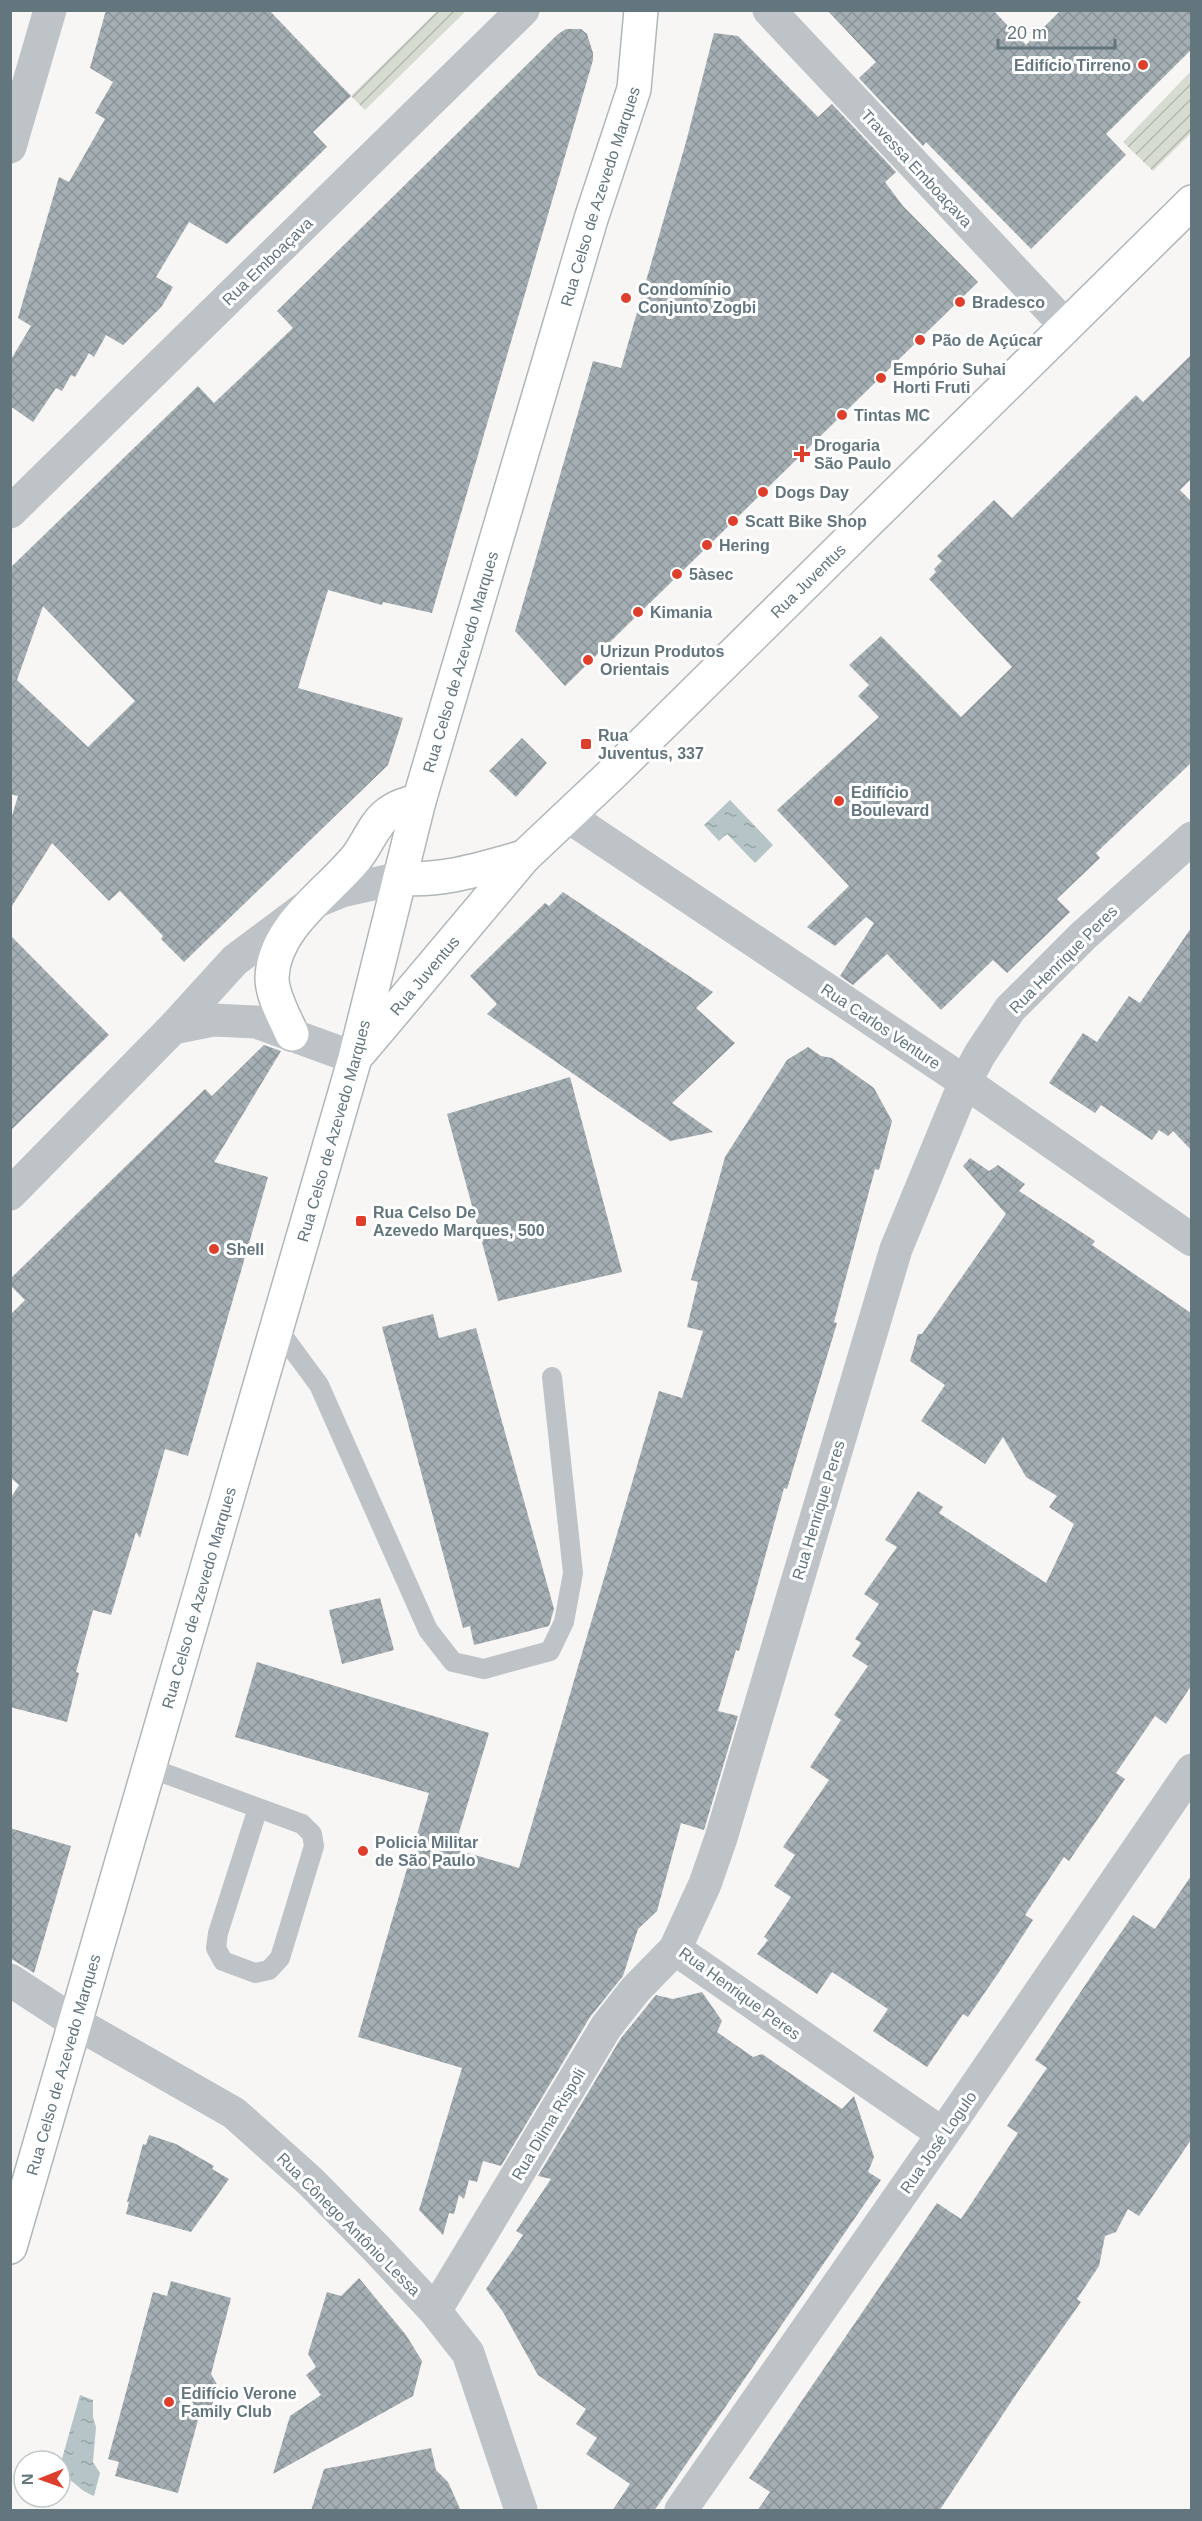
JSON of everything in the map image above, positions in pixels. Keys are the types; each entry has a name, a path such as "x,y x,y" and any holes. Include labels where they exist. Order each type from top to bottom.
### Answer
{"main road":[{"name":"Rua Celso de Azevedo Marques","path":"10,2247 356,1058 419,801 591,219 634,89 636,17"},
{"name":"Rua Juventus","path":"356,1058 525,857 569,817 1190,206"},
{"path":"292,1034 272,979 277,956 285,939 309,904 357,858 383,817 399,805 419,801"},
{"name":"Rua Juventus","path":"399,878 422,880 442,878 525,857"}],"street":[{"path":"10,147 50,10"},
{"name":"Rua Emboaçava","path":"10,512 523,10"},
{"name":"Travessa Emboaçava","path":"769,10 1066,326"},
{"name":"Rua Carlos Venture","path":"569,817 964,1082 1191,1240"},
{"name":"Rua Henrique Peres","path":"944,2134 675,1949 705,1884 721,1838 896,1249 964,1082 1010,1009 1083,936 1191,838"},
{"name":"Rua Juventus","path":"10,1194 173,1028 235,960 309,904 342,891 399,878"},
{"path":"173,1028 213,1020 256,1022 356,1058"},
{"name":"Rua José Logulo","path":"681,2511 944,2134 1191,1770"},
{"name":"Rua Dilma Rispoli","path":"435,2311 606,2027 635,1990 675,1949"},
{"name":"Rua Cônego Antônio Lessa","path":"10,1980 76,2023 234,2114 311,2182 435,2311 468,2353 521,2511"}],"lane":[{"path":"278,1328 319,1386 428,1630 453,1662 484,1669 550,1651 564,1622 573,1573 552,1377"},
{"path":"150,1768 302,1824 312,1834 314,1846 280,1958 269,1970 255,1973 223,1961 216,1948 218,1933 258,1808"}],"shaded area":[{"path":"437,11 466,11 365,110 351,96"},
{"path":"1191,71 1191,133 1153,171 1123,142"}],"water":[{"path":"730,800 773,845 755,863 727,834 719,841 704,825"},
{"path":"80,2395 93,2400 93,2417 96,2427 93,2462 100,2473 94,2496 72,2481 72,2449 65,2449"}],"building":[{"path":"106,10 269,10 351,96 313,132 327,147 227,244 189,222 156,277 173,287 162,306 123,345 106,335 94,357 89,353 75,377 71,375 62,391 56,388 33,422 10,406 10,361 31,326 18,318 59,177 69,182 105,119 95,113 113,82 90,68"},
{"path":"827,10 993,10 1026,45 1061,10 1191,10 1191,50 1106,134 1126,155 1031,249 926,142 923,146 859,78 876,62"},
{"path":"566,29 581,29 587,34 593,60 432,613 383,602 382,605 328,590 298,688 403,718 388,765 184,962 161,939 163,936 120,891 109,901 52,843 10,909 10,822 18,796 10,794 10,568 198,386 214,403 293,328 277,311 558,34","holes":["43,606 135,701 88,747 17,680"]},
{"path":"714,33 738,36 818,117 832,104 896,172 885,182 903,206 978,282 565,686 515,631 593,361 621,368 686,142"},
{"path":"1191,355 1191,479 1180,490 1191,501 1191,763 1096,853 1100,858 1057,899 1070,912 1007,973 993,960 941,1010 887,954 853,985 840,976 874,923 866,917 835,946 807,927 849,886 777,810 879,717 858,696 869,685 849,665 881,636 961,717 1012,667 929,579 936,572 934,569 942,561 937,556 994,500 1012,518 1136,395 1143,402"},
{"path":"522,738 547,763 516,797 489,771"},
{"path":"563,892 713,992 696,1008 735,1043 672,1103 713,1132 670,1141 487,1014 497,1004 470,976 545,903 549,906"},
{"path":"1191,928 1191,1150 1173,1131 1168,1136 1159,1130 1152,1140 1101,1105 1095,1113 1049,1083 1083,1033 1097,1042 1129,996 1140,1003"},
{"path":"10,935 109,1035 10,1131"},
{"path":"264,1045 281,1051 214,1162 268,1177 188,1456 165,1449 140,1538 136,1532 111,1615 93,1610 76,1672 79,1673 67,1722 10,1707 10,1499 19,1485 10,1477 10,1315 25,1300 10,1285 10,1279 205,1089 212,1096"},
{"path":"808,1047 821,1056 832,1058 874,1088 892,1121 879,1170 875,1169 834,1322 837,1323 787,1489 784,1488 739,1651 736,1650 718,1711 738,1716 704,1830 681,1823 657,1911 638,1929 623,1976 590,2017 501,2166 483,2161 477,2182 469,2180 464,2199 459,2195 454,2214 449,2213 443,2235 419,2210 462,2068 358,2037 429,1793 235,1737 257,1662 489,1733 454,1849 519,1868 659,1391 682,1398 703,1331 687,1327 698,1282 691,1280 725,1157 787,1060"},
{"path":"570,1077 622,1272 498,1301 447,1114"},
{"path":"970,1158 989,1171 998,1165 1025,1184 1019,1191 1095,1241 1092,1245 1191,1313 1191,1686 1166,1724 1155,1716 1116,1773 1125,1779 1069,1861 1064,1857 1025,1915 1033,1920 968,2017 963,2014 927,2067 873,2031 888,2009 832,1972 817,1994 757,1954 768,1940 764,1937 791,1897 774,1886 795,1855 783,1847 829,1780 810,1767 841,1720 834,1715 868,1666 852,1656 861,1643 855,1639 879,1604 864,1594 897,1547 885,1540 918,1491 943,1507 939,1513 1046,1583 1074,1524 1049,1507 1057,1496 1026,1477 1003,1437 985,1464 921,1421 945,1385 910,1361 918,1334 922,1334 1006,1214 963,1166"},
{"path":"433,1314 439,1338 476,1328 554,1609 549,1626 474,1645 470,1626 463,1628 382,1327"},
{"path":"380,1598 394,1650 342,1664 329,1610"},
{"path":"10,1828 71,1846 34,1973 10,1958"},
{"path":"1191,1876 1191,2140 1139,2216 1128,2209 1116,2232 1105,2236 1099,2266 1077,2299 1081,2302 1019,2390 939,2511 757,2511 770,2492 749,2478 937,2203 961,2219 1018,2133 1007,2126 1047,2068 1035,2060 1096,1969 1133,1915 1155,1929"},
{"path":"702,1992 722,2021 717,2032 753,2057 762,2054 842,2109 854,2096 874,2157 868,2172 881,2180 654,2511 612,2511 630,2484 586,2454 597,2438 576,2424 586,2409 538,2375 503,2312 486,2289 523,2235 516,2231 551,2179 538,2176 621,2038 656,1995 673,1999"},
{"path":"149,2135 176,2144 214,2166 212,2169 229,2179 191,2232 126,2214 129,2202 127,2202 143,2144 146,2145"},
{"path":"359,2278 406,2335 422,2361 413,2396 273,2474 290,2416 321,2395 306,2375 316,2367 308,2354 327,2292 341,2296"},
{"name":"Edifício Verone Family Club","path":"171,2281 231,2298 211,2374 218,2386 209,2418 198,2420 178,2493 115,2476 119,2462 108,2459 153,2292 167,2296"},
{"path":"431,2448 436,2470 448,2482 461,2511 311,2511 324,2469"}],"place":[{"name":"Edifício Tirreno","path":"1143,65"},
{"name":"Condomínio Conjunto Zogbi","path":"626,298"},
{"name":"Bradesco","path":"960,302"},
{"name":"Pão de Açúcar","path":"920,340"},
{"name":"Empório Suhai Horti Fruti","path":"881,378"},
{"name":"Tintas MC","path":"842,415"},
{"name":"Drogaria São Paulo","path":"802,454"},
{"name":"Dogs Day","path":"763,492"},
{"name":"Scatt Bike Shop","path":"733,521"},
{"name":"Hering","path":"707,545"},
{"name":"5àsec","path":"677,574"},
{"name":"Kimania","path":"638,612"},
{"name":"Urizun Produtos Orientais","path":"588,660"},
{"name":"Rua Juventus, 337","path":"586,744"},
{"name":"Edifício Boulevard","path":"839,801"},
{"name":"Rua Celso De Azevedo Marques, 500","path":"361,1221"},
{"name":"Shell","path":"214,1249"},
{"name":"Policia Militar de São Paulo","path":"363,1851"},
{"name":"Edifício Verone Family Club","path":"169,2402"}]}
